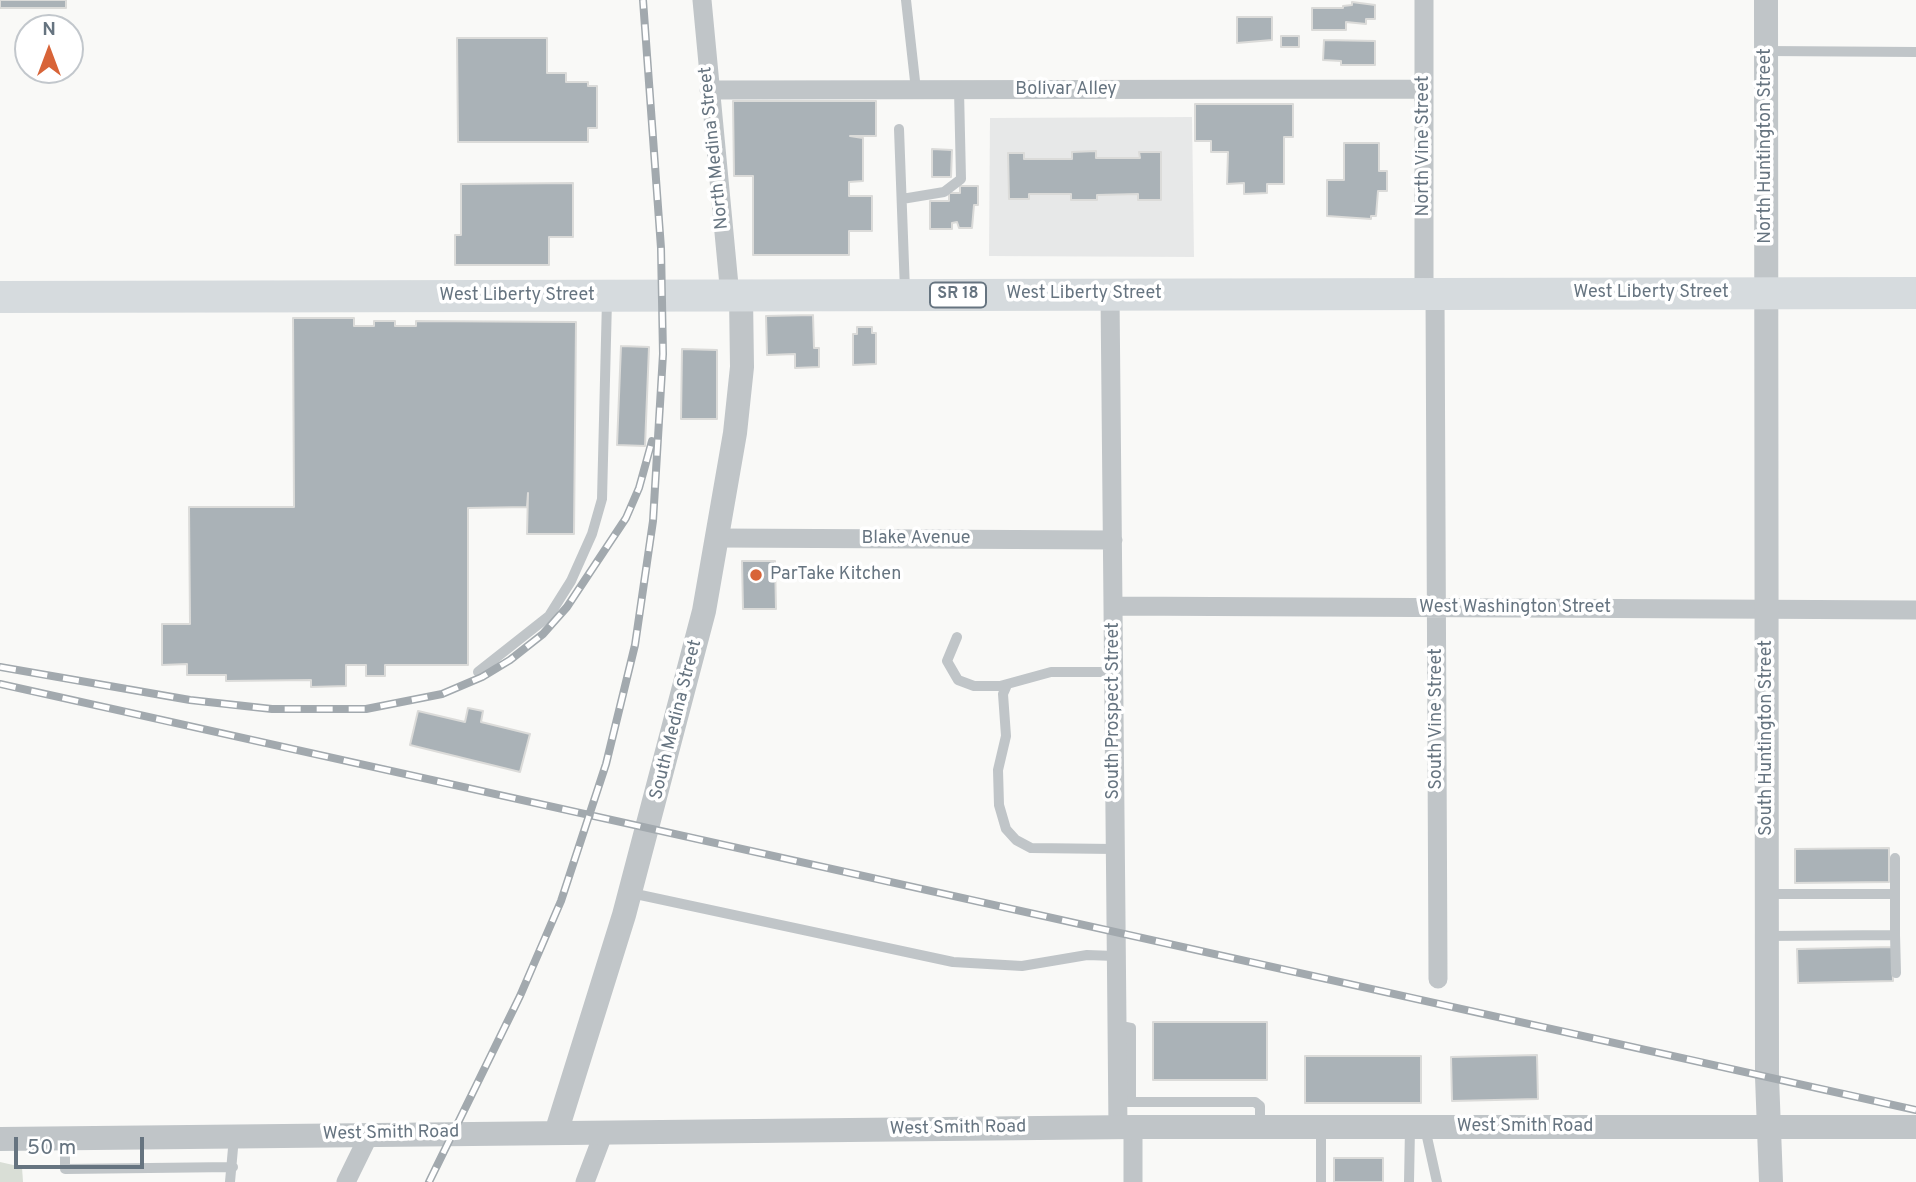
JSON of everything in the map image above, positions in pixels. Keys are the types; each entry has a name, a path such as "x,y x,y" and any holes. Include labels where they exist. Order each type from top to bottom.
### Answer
{"highway":[{"name":"West Liberty Street","path":"0,297 1916,293"}],"street":[{"name":"North Medina Street","path":"702,0 709,90 736,296"},
{"name":"North Vine Street","path":"1424,0 1429,292"},
{"name":"North Huntington Street","path":"1765,293 1766,0"},
{"name":"Bolivar Alley","path":"709,90 1424,89"},
{"name":"South Vine Street","path":"1429,292 1436,608 1438,979"},
{"name":"South Huntington Street","path":"1765,293 1767,1077 1771,1182"},
{"name":"South Prospect Street","path":"1110,294 1116,1025 1133,1182"},
{"name":"South Medina Street","path":"556,1133 630,893 678,720 718,538 742,368 736,296"},
{"name":"Blake Avenue","path":"718,538 1113,540"},
{"name":"West Washington Street","path":"1113,606 1916,610"},
{"name":"West Smith Road","path":"0,1139 1125,1127 1916,1127"},
{"path":"585,1182 604,1132"},
{"path":"346,1182 369,1135"}],"lane":[{"path":"906,0 916,90"},
{"path":"1767,51 1916,52"},
{"path":"902,199 944,192 961,179 959,90"},
{"path":"899,129 905,295"},
{"path":"478,672 549,615 571,581 592,534 601,499 607,295"},
{"path":"957,637 947,661 958,680 974,686 1007,685 1051,672 1114,672"},
{"path":"1007,685 1003,694 1006,736 998,770 999,805 1006,829 1016,840 1031,848 1114,849"},
{"path":"1895,858 1896,973"},
{"path":"630,893 953,961 1022,966 1087,955 1115,956"},
{"path":"1767,894 1895,894"},
{"path":"1767,936 1895,935"},
{"path":"1124,1102 1255,1102 1260,1106 1260,1127"},
{"path":"1321,1127 1321,1182"},
{"path":"1409,1182 1417,1127"},
{"path":"1417,1127 1437,1182"},
{"path":"230,1182 234,1136"},
{"path":"65,1138 65,1170 233,1167"}],"shaded area":[{"path":"1192,117 1194,257 989,256 990,118"},
{"path":"0,1162 22,1167 23,1182 0,1182"}],"building":[{"path":"0,0 66,0 66,8 0,8"},
{"path":"1352,2 1375,5 1375,19 1366,19 1366,24 1346,22 1346,30 1312,30 1312,8 1343,8 1352,5"},
{"path":"1237,17 1272,17 1272,40 1237,43"},
{"path":"1281,36 1299,36 1299,47 1281,47"},
{"path":"457,38 547,38 547,73 566,73 566,82 588,82 588,86 597,86 597,128 588,128 588,142 458,142"},
{"path":"1324,40 1375,41 1375,65 1341,65 1341,61 1323,60"},
{"path":"733,101 876,101 876,136 850,136 863,138 863,181 849,182 849,196 872,196 872,231 849,231 849,255 753,255 753,176 734,176"},
{"path":"1195,104 1293,104 1293,137 1284,137 1284,184 1267,184 1267,193 1244,194 1244,183 1227,184 1228,152 1211,152 1211,141 1195,141"},
{"path":"1344,143 1379,143 1379,171 1387,171 1387,191 1378,191 1376,216 1371,216 1371,219 1327,216 1327,180 1344,180"},
{"path":"932,149 952,150 951,177 932,177"},
{"path":"1096,151 1096,158 1140,158 1139,152 1161,152 1161,200 1138,200 1138,194 1097,195 1097,200 1071,200 1071,194 1029,194 1029,199 1009,199 1008,153 1024,153 1024,159 1072,159 1072,152"},
{"path":"573,183 573,237 549,237 549,265 455,265 455,235 461,235 461,184"},
{"path":"960,186 978,186 978,205 974,205 972,228 959,228 957,222 952,223 952,229 930,229 930,201 949,201 949,193 960,193"},
{"path":"813,315 814,348 819,348 819,367 795,368 795,354 767,355 766,316"},
{"path":"293,318 354,318 354,326 374,326 374,321 395,321 395,326 416,326 416,321 576,322 574,534 527,534 528,493 527,507 468,508 468,665 385,665 385,676 366,676 366,665 346,665 346,686 311,687 311,680 226,681 226,675 187,675 187,664 162,665 162,624 190,624 189,507 294,507"},
{"path":"857,327 872,327 872,333 876,333 876,364 853,365 853,334 857,334"},
{"path":"621,346 649,347 645,446 617,445"},
{"path":"682,349 717,350 717,419 681,419"},
{"path":"742,561 775,561 776,609 743,609"},
{"path":"468,708 483,711 481,722 530,734 520,772 410,745 418,711 465,722"},
{"path":"1889,848 1889,882 1795,883 1795,849"},
{"path":"1892,947 1893,981 1798,983 1797,949"},
{"path":"1153,1022 1267,1022 1267,1080 1153,1080"},
{"path":"1537,1055 1538,1099 1452,1101 1451,1057"},
{"path":"1305,1056 1421,1056 1421,1103 1305,1103"},
{"path":"1334,1158 1383,1158 1383,1182 1334,1182"}],"railway":[{"path":"429,1182 520,996 561,901 606,764 635,645 653,521 663,354 661,248 643,0"},
{"path":"0,667 190,700 272,709 366,709 442,694 482,677 510,660 543,634 567,607 626,518 639,488 652,441"},
{"path":"0,684 1916,1110"}],"place":[{"name":"ParTake Kitchen","path":"756,575"}]}
